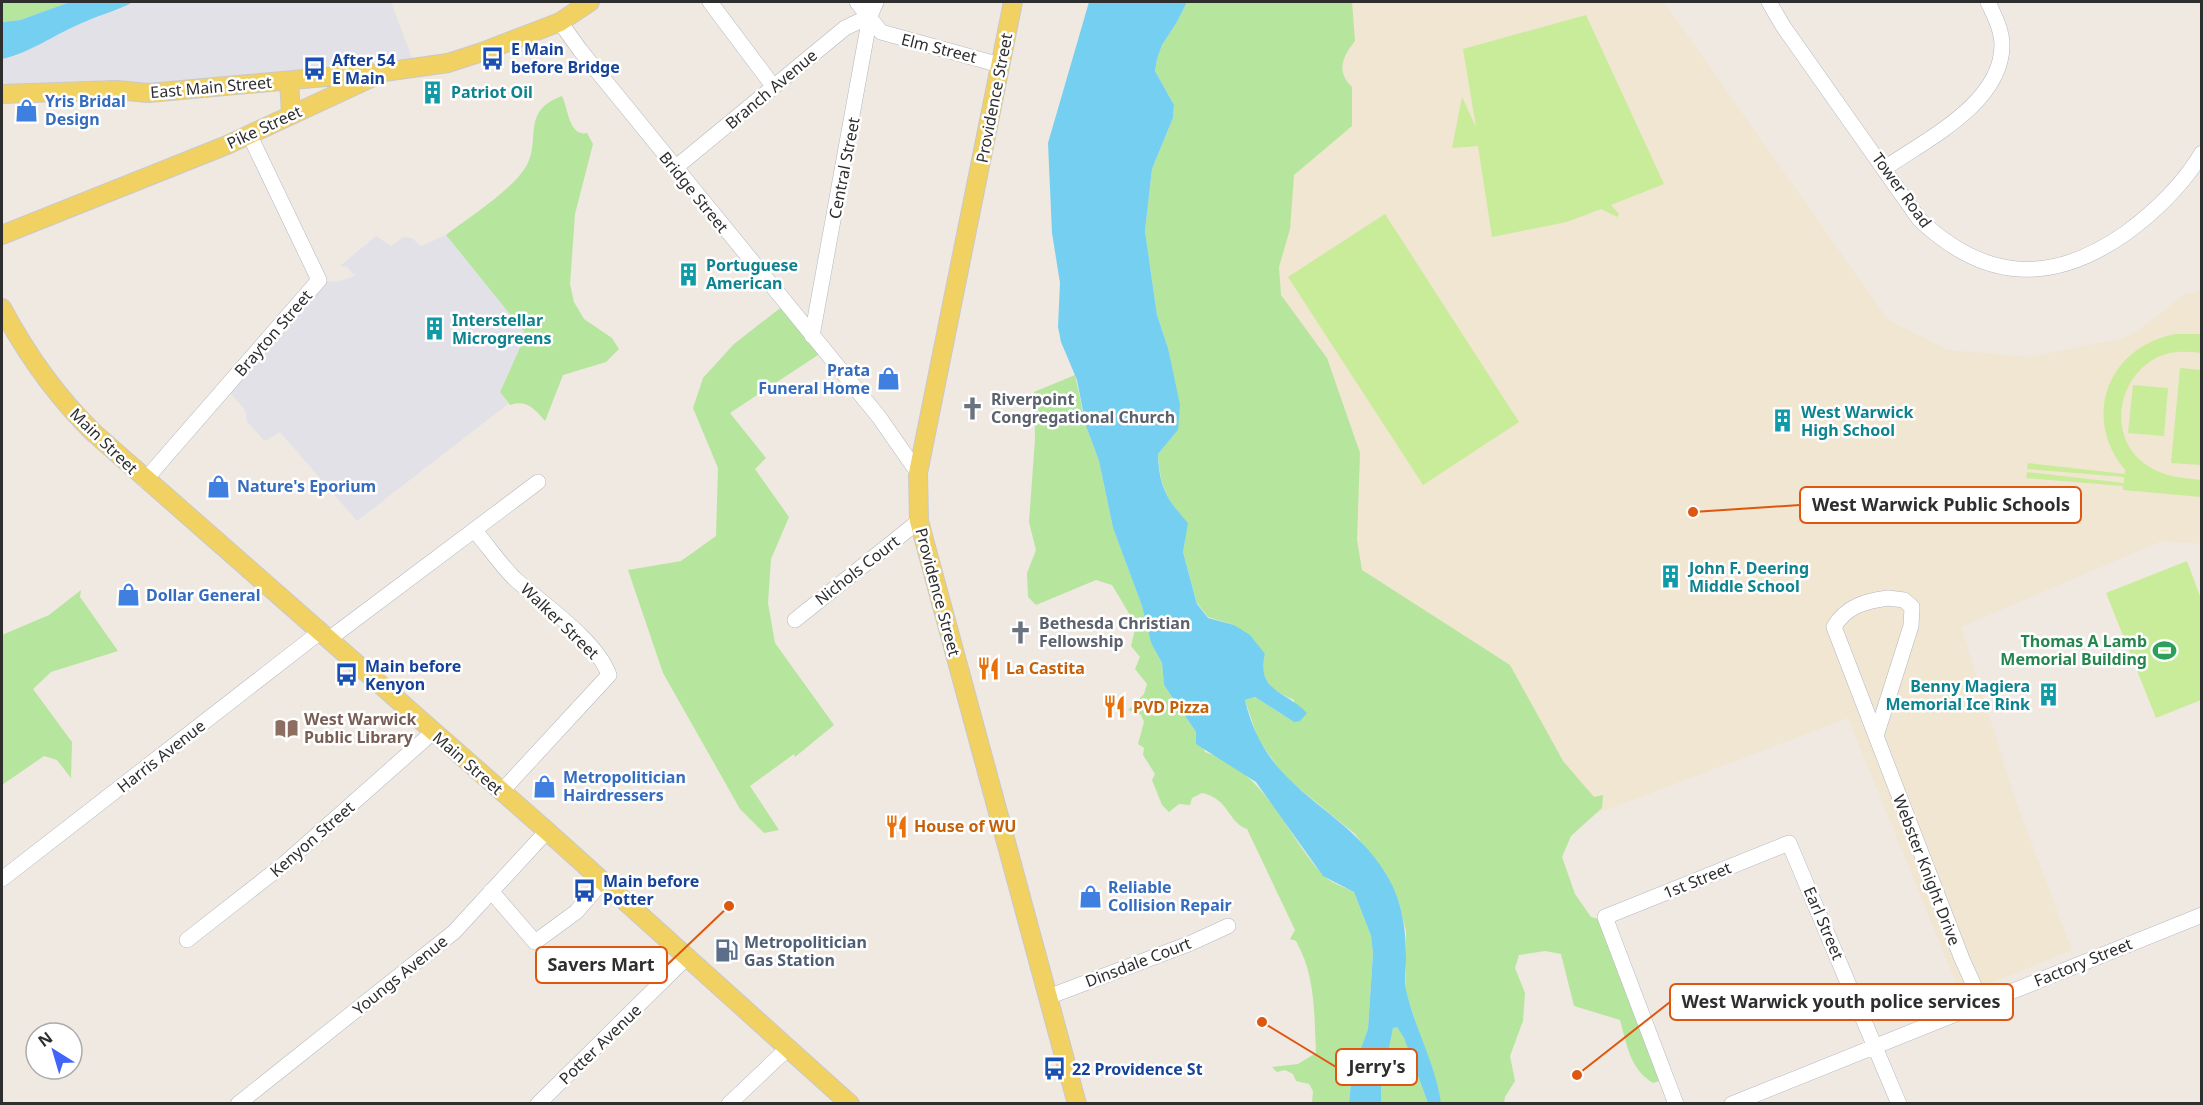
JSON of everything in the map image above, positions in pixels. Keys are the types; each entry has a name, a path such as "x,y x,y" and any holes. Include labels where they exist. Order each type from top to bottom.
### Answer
{"main road":[{"path":"560,22 590,2"},
{"name":"Providence Street","path":"1013,2 918,473 919,521 1077,1104"},
{"name":"Pike Street","path":"2,235 249,135 384,72 448,63 560,22"},
{"name":"East Main Street","path":"2,94 116,90 148,93 384,72"},
{"path":"289,81 291,114"},
{"name":"Main Street","path":"3,313 37,367 70,409 145,480 547,831 850,1104"}],"street":[{"path":"710,2 773,86"},
{"name":"Elm Street","path":"857,2 873,9 881,32 1000,65"},
{"name":"Tower Road","path":"1769,2 1783,27 1919,219 1944,242 2000,266 2033,270 2064,266 2109,245 2146,219 2162,204 2181,184 2202,153"},
{"path":"1885,168 1956,118 1987,92 1995,78 2002,45 2000,30 1988,2"},
{"name":"Branch Avenue","path":"675,168 845,28 873,9"},
{"name":"Central Street","path":"812,336 873,9"},
{"name":"Bridge Street","path":"560,22 675,168 879,417 918,473"},
{"name":"Brayton Street","path":"145,480 319,280 249,135"},
{"path":"325,636 475,531 538,482"},
{"name":"Nichols Court","path":"795,620 919,521"},
{"name":"Walker Street","path":"475,531 512,576 584,640 606,667 609,675 501,792"},
{"name":"Webster Knight Drive","path":"1876,736 1911,626 1912,607 1904,600 1888,598 1864,602 1839,618 1834,627 1876,736 1962,959 1982,1003"},
{"name":"Harris Avenue","path":"2,879 325,636"},
{"name":"Kenyon Street","path":"187,940 284,864 433,732"},
{"name":"Youngs Avenue","path":"238,1104 454,932 547,831"},
{"name":"1st Street","path":"1676,1104 1605,917 1789,843"},
{"name":"Earl Street","path":"1789,843 1899,1104"},
{"path":"491,891 535,942 576,912 602,882"},
{"name":"Factory Street","path":"1732,1104 2202,915"},
{"name":"Dinsdale Court","path":"1048,997 1191,943 1228,926"},
{"name":"Potter Avenue","path":"538,1104 686,958"},
{"path":"729,1104 787,1049"}],"shaded area":[{"path":"133,2 391,2 415,66 379,71 2,93 2,59 16,56 82,22 119,10"},
{"path":"1177,2 1664,2 1888,320 1948,350 2029,357 2124,338 2140,329 2184,295 2201,290 2201,544 2162,541 1961,627 2016,801 2072,950 1961,995 1848,718 1596,814 1413,950"},
{"path":"446,235 526,334 500,391 508,404 357,521 280,432 265,441 247,422 245,410 227,389 319,280 337,282 355,276 347,267 340,266 376,236 391,246 403,237 412,238 421,246"}],"green space":[{"path":"2,2 70,2 20,20 2,22"},
{"path":"1187,2 1352,2 1355,41 1344,59 1342,70 1352,87 1352,126 1294,175 1290,229 1279,267 1281,295 1327,358 1360,453 1357,540 1362,570 1510,665 1563,761 1594,797 1603,795 1602,808 1571,836 1562,857 1575,894 1591,917 1602,920 1669,1078 1653,1083 1639,1071 1630,1056 1620,1020 1574,1006 1561,954 1545,951 1519,955 1515,968 1525,993 1523,1021 1510,1056 1515,1081 1504,1103 1441,1103 1406,992 1406,931 1399,903 1386,874 1355,834 1285,777 1258,739 1245,700 1255,697 1294,722 1294,700 1268,684 1263,672 1265,654 1234,625 1208,617 1197,603 1183,552 1187,523 1166,492 1159,465 1158,454 1178,430 1168,348 1157,315 1145,231 1152,169 1173,118 1174,105 1155,71 1157,59 1162,45"},
{"path":"1586,15 1664,184 1611,205 1619,214 1617,217 1601,209 1567,222 1492,237 1478,146 1452,148 1462,97 1476,127 1463,49"},
{"path":"562,96 576,131 587,133 593,144 575,214 570,284 574,302 584,319 612,338 619,349 606,362 563,375 545,421 534,409 525,404 510,405 500,392 526,334 446,235 512,184 527,165 531,155 534,126 541,109"},
{"path":"1385,214 1519,422 1423,485 1288,277"},
{"path":"784,305 824,351 730,413 766,458 755,469 789,517 771,559 768,603 775,643 834,725 795,757 794,754 750,786 779,830 764,833 740,809 663,673 628,570 681,561 716,536 718,468 693,408 703,378 734,344"},
{"path":"2175,334 2201,334 2201,353 2167,354 2156,358 2142,368 2132,380 2125,395 2122,426 2126,441 2135,455 2160,473 2201,480 2201,497 2123,490 2123,486 2026,478 2027,472 2124,483 2124,477 2027,469 2028,463 2125,474 2125,470 2112,449 2105,428 2104,407 2108,387 2118,369 2133,353 2152,341"},
{"path":"2180,368 2201,370 2201,465 2171,463"},
{"path":"1075,375 1086,426 1099,461 1113,528 1142,606 1151,643 1162,663 1164,685 1196,732 1205,752 1226,761 1244,773 1272,804 1322,874 1354,892 1371,936 1373,953 1368,1029 1352,1072 1349,1103 1312,1103 1313,1091 1309,1084 1296,1081 1293,1074 1285,1070 1277,1072 1272,1067 1298,1064 1316,1053 1311,982 1303,954 1296,941 1290,939 1295,930 1247,829 1235,821 1218,800 1202,793 1192,798 1190,805 1179,804 1169,812 1162,805 1152,780 1155,774 1143,755 1144,748 1138,744 1144,722 1141,715 1128,710 1144,694 1147,684 1135,669 1140,657 1131,646 1136,625 1112,585 1096,580 1036,605 1028,597 1027,573 1036,550 1029,522 1035,439 1034,392"},
{"path":"2133,385 2168,388 2164,436 2128,433"},
{"name":"Thomas A Lamb Memorial Building","path":"2187,561 2201,599 2201,700 2156,718 2106,593"},
{"path":"81,590 80,597 118,651 51,672 33,689 72,742 71,778 57,760 44,756 2,785 2,635 49,615"},
{"path":"1393,1027 1397,1027 1404,1038 1428,1103 1381,1104 1381,1088"}],"water":[{"path":"70,2 133,2 72,27 23,52 2,59 2,22 20,20"},
{"path":"1089,2 1187,2 1162,45 1157,59 1155,71 1174,105 1173,118 1152,169 1145,231 1157,315 1168,348 1180,405 1178,430 1158,454 1162,484 1175,507 1188,523 1183,552 1197,604 1208,618 1234,625 1250,635 1265,654 1263,667 1269,683 1307,713 1300,721 1294,722 1255,697 1245,700 1256,732 1270,757 1288,778 1349,830 1368,850 1386,874 1396,894 1404,925 1407,994 1435,1076 1441,1103 1428,1103 1404,1038 1397,1027 1393,1028 1381,1088 1381,1103 1349,1103 1352,1072 1368,1029 1373,953 1371,936 1354,892 1323,876 1256,782 1196,744 1196,732 1164,685 1162,663 1151,643 1142,606 1113,528 1099,461 1086,426 1077,380 1061,342 1058,327 1060,283 1052,233 1048,143"}],"place":[{"name":"E Main before Bridge","path":"493,58"},
{"name":"After 54 E Main","path":"314,69"},
{"name":"Patriot Oil","path":"433,92"},
{"name":"Yris Bridal Design","path":"27,110"},
{"name":"Portuguese American","path":"688,274"},
{"name":"Interstellar Microgreens","path":"434,329"},
{"name":"Prata Funeral Home","path":"888,379"},
{"name":"Riverpoint Congregational Church","path":"973,408"},
{"name":"West Warwick High School","path":"1783,421"},
{"name":"Nature's Eporium","path":"219,486"},
{"name":"West Warwick Public Schools","path":"1693,512"},
{"name":"John F. Deering Middle School","path":"1671,577"},
{"name":"Dollar General","path":"128,595"},
{"name":"Bethesda Christian Fellowship","path":"1021,632"},
{"name":"Thomas A Lamb Memorial Building","path":"2165,650"},
{"name":"La Castita","path":"988,668"},
{"name":"Main before Kenyon","path":"347,675"},
{"name":"Benny Magiera Memorial Ice Rink","path":"2048,695"},
{"name":"PVD Pizza","path":"1115,707"},
{"name":"West Warwick Public Library","path":"286,728"},
{"name":"Metropolitician Hairdressers","path":"545,786"},
{"name":"House of WU","path":"896,826"},
{"name":"Main before Potter","path":"585,890"},
{"name":"Reliable Collision Repair","path":"1090,896"},
{"name":"Savers Mart","path":"729,906"},
{"name":"Metropolitician Gas Station","path":"726,951"},
{"name":"Jerry's","path":"1262,1022"},
{"name":"22 Providence St","path":"1054,1069"},
{"name":"West Warwick youth police services","path":"1577,1075"}]}
